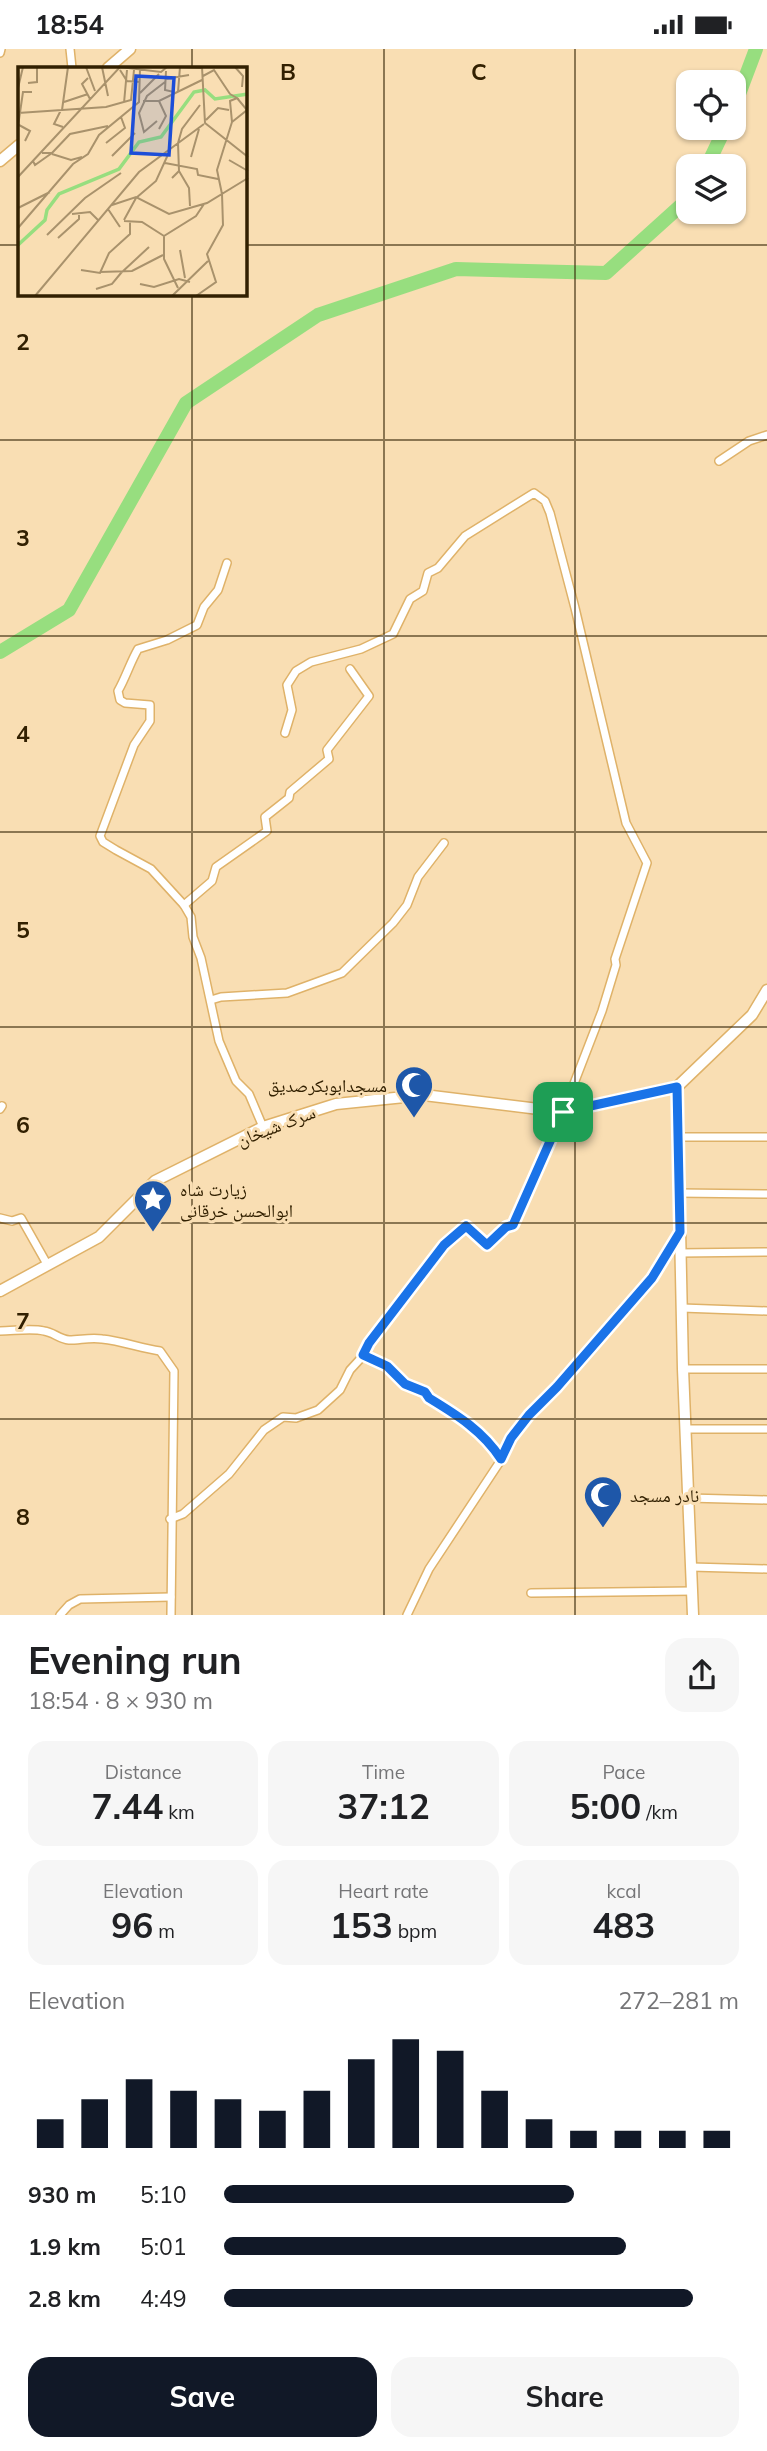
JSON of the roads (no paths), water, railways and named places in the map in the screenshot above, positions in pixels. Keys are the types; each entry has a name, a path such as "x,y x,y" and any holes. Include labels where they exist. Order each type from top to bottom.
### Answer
{"street":[{"path":"70,49 72,67"},
{"path":"109,67 130,49"},
{"path":"0,161 18,146"},
{"path":"719,461 749,441 767,435"},
{"path":"170,1519 183,1514 229,1474 264,1430 283,1417 296,1418 318,1410 340,1390 350,1370 395,1309 451,1239 466,1226 487,1245 506,1227 513,1225 563,1112 602,1011 616,965 615,959 647,863 626,823 575,608 545,501 534,493 465,536 438,568 428,573 423,591 410,599 393,634 361,649 322,659 296,671 287,685 292,710 285,733"},
{"path":"227,563 218,590 204,607 197,625 167,640 138,649 118,691 120,701 150,705 150,721 134,745 100,836 103,842 151,869 184,905 191,917 193,937 201,958 219,1041 229,1058 236,1081 249,1094 263,1127"},
{"path":"184,905 212,881 216,867 267,831 265,817 329,759 327,750 369,697 350,669"},
{"path":"211,1000 287,993 342,973 393,923 407,905 418,877 444,843"},
{"path":"693,1615 683,1369 677,1087 752,1015 767,990"},
{"name":"سرک شیخان","path":"0,1291 99,1237 155,1181 263,1127 335,1104 424,1095 563,1112 677,1087"},
{"path":"677,1137 767,1137"},
{"path":"678,1193 767,1194"},
{"path":"0,1218 12,1221 21,1218 47,1264"},
{"path":"407,1615 429,1569 501,1459 511,1438 652,1278 680,1232"},
{"path":"680,1253 767,1252"},
{"path":"682,1308 767,1311"},
{"path":"0,1331 45,1331 68,1340 104,1339 116,1343 130,1342 141,1348 160,1351 174,1371 170,1519 171,1615"},
{"path":"363,1355 387,1366 405,1384 425,1392 429,1398 464,1420 483,1435 501,1459"},
{"path":"683,1369 767,1369"},
{"path":"686,1429 767,1429"},
{"path":"689,1499 767,1500"},
{"path":"691,1567 767,1569"},
{"path":"531,1593 693,1591"},
{"path":"60,1615 69,1605 80,1599 171,1597"}],"waterway":[{"path":"746,76 756,49"},
{"path":"713,154 719,140"},
{"path":"0,652 69,610 186,403 318,315 456,269 606,273 676,210"}],"place":[{"name":"مسجدابوبکرصدیق","path":"414,1119"},
{"name":"زیارت شاه ابوالحسن خرقانی","path":"153,1233"},
{"name":"نادر مسجد","path":"603,1529"}]}
